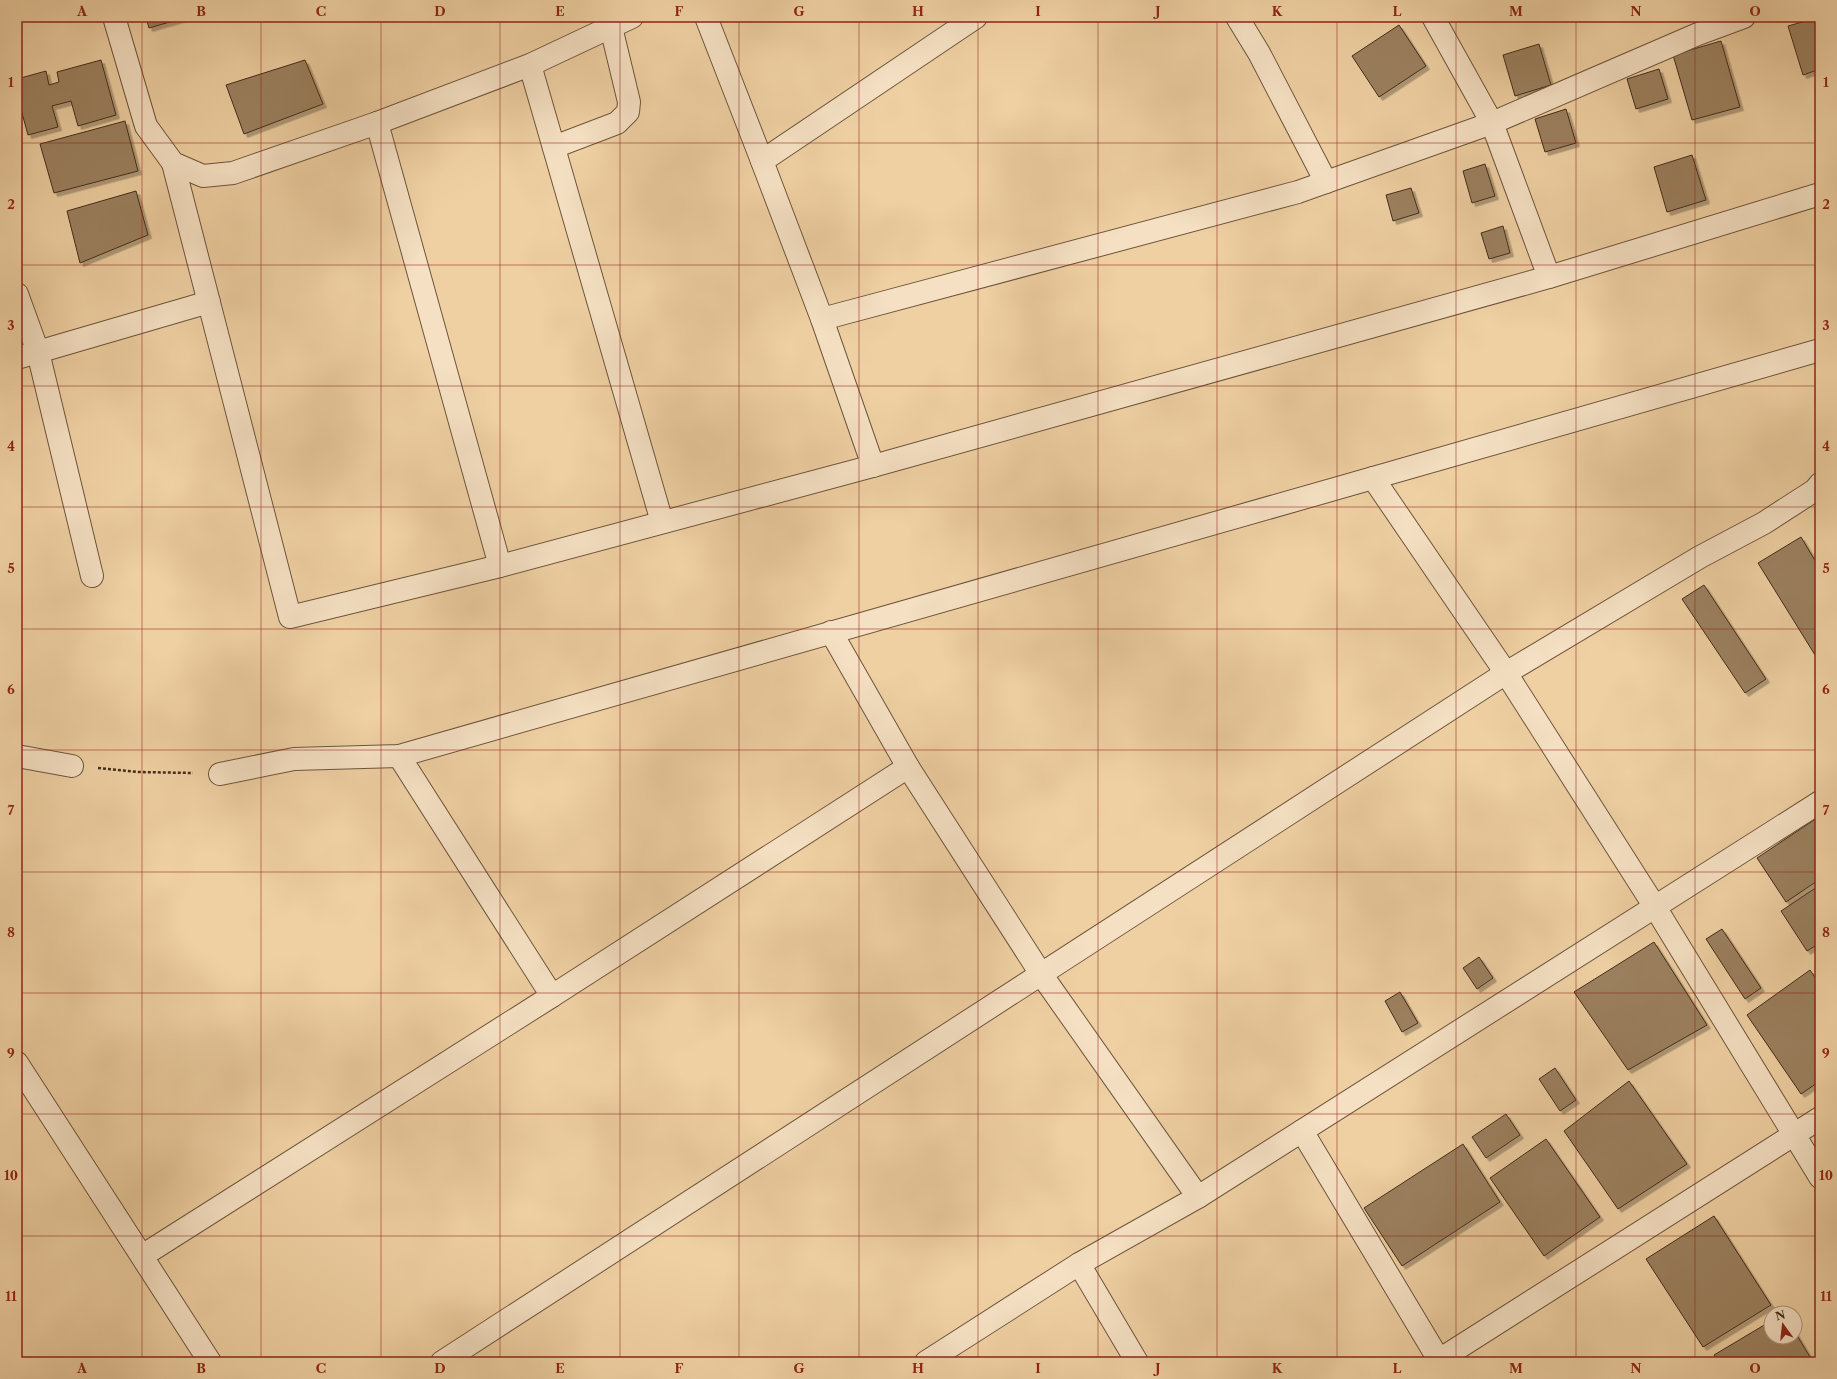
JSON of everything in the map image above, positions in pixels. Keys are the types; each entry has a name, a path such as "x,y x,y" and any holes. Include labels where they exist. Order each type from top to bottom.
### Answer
{"street":[{"path":"114,17 146,126 173,163 290,617 500,566 873,466 1549,277 1820,194"},
{"path":"173,163 203,176 233,173 377,123 530,65 632,17"},
{"path":"706,17 822,319 873,466"},
{"path":"762,161 976,17"},
{"path":"1237,17 1259,53 1326,182"},
{"path":"1433,17 1492,124 1549,277"},
{"path":"822,319 1298,192 1492,124 1698,34 1744,17"},
{"path":"554,147 617,123 628,112 629,102 611,27"},
{"path":"530,65 662,522"},
{"path":"377,123 500,566"},
{"path":"17,294 38,352 92,576"},
{"path":"17,358 209,302"},
{"path":"220,774 294,759 399,756 1820,350"},
{"path":"1373,478 1506,673 1655,907 1820,1176"},
{"path":"442,1362 1506,673 1700,557 1764,523 1815,490 1820,484"},
{"path":"830,632 908,767 1040,974 1198,1197"},
{"path":"17,756 72,766"},
{"path":"399,756 552,996"},
{"path":"142,1256 552,996 908,767"},
{"path":"926,1362 1079,1264 1198,1197 1820,802"},
{"path":"17,1063 210,1362"},
{"path":"1302,1131 1437,1361 1820,1118"},
{"path":"1079,1264 1137,1362"}],"path":[{"path":"72,766 139,772 220,774"}],"building":[{"path":"146,17 187,17 149,28"},
{"path":"1820,17 1820,69 1803,75 1788,26"},
{"path":"1399,25 1426,66 1379,97 1352,56"},
{"path":"1721,41 1740,107 1692,120 1673,55"},
{"path":"1539,44 1551,85 1515,96 1503,55"},
{"path":"101,60 116,115 78,126 71,101 52,106 58,127 28,135 17,95 17,79 46,71 49,85 59,82 57,72"},
{"path":"305,60 323,104 244,134 226,85"},
{"path":"1659,69 1668,99 1636,109 1627,79"},
{"path":"1566,109 1576,143 1545,152 1535,119"},
{"path":"125,121 138,171 54,193 40,144"},
{"path":"1692,155 1706,200 1667,212 1654,167"},
{"path":"1485,164 1495,196 1472,203 1463,171"},
{"path":"1411,188 1419,213 1393,221 1386,195"},
{"path":"136,191 148,235 80,263 67,211"},
{"path":"1503,226 1510,253 1489,259 1481,233"},
{"path":"1801,537 1820,569 1820,653 1815,655 1758,563"},
{"path":"1704,585 1766,679 1745,693 1682,599"},
{"path":"1820,816 1820,879 1786,902 1757,858"},
{"path":"1820,885 1820,943 1807,951 1781,911"},
{"path":"1722,929 1761,988 1745,999 1706,939"},
{"path":"1654,942 1707,1025 1628,1070 1574,992"},
{"path":"1479,957 1493,978 1477,989 1463,968"},
{"path":"1810,970 1820,985 1820,1081 1801,1094 1747,1015"},
{"path":"1400,992 1418,1023 1402,1032 1385,1001"},
{"path":"1555,1068 1576,1100 1560,1111 1539,1079"},
{"path":"1629,1081 1687,1164 1618,1209 1564,1131"},
{"path":"1506,1114 1520,1135 1486,1158 1472,1137"},
{"path":"1546,1139 1600,1217 1544,1256 1490,1178"},
{"path":"1463,1144 1500,1202 1402,1266 1364,1208"},
{"path":"1714,1216 1771,1305 1763,1305 1763,1310 1703,1347 1646,1259"},
{"path":"1763,1326 1763,1345 1803,1345 1813,1362 1718,1362 1714,1355"}]}
